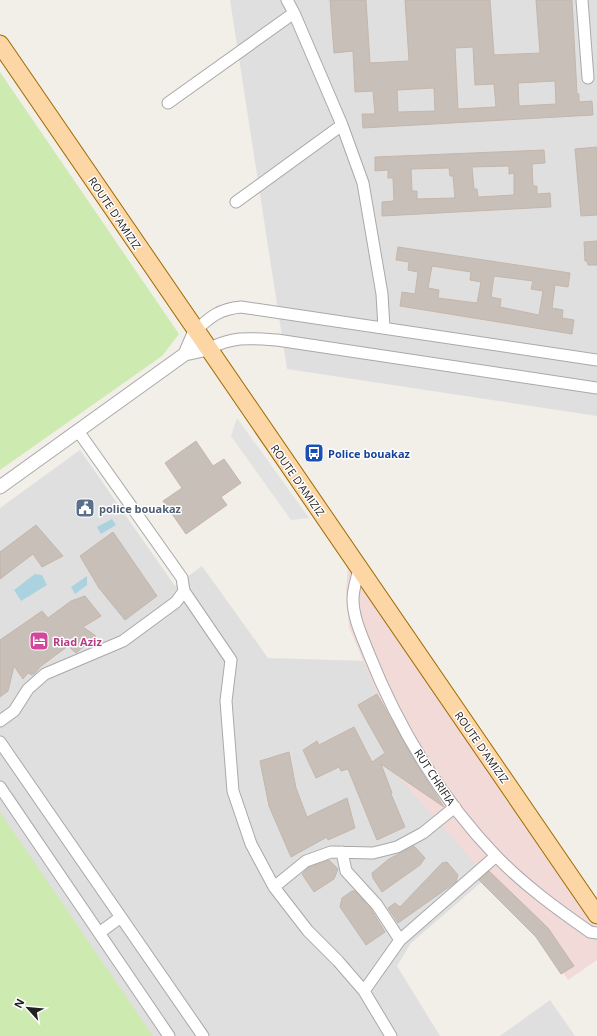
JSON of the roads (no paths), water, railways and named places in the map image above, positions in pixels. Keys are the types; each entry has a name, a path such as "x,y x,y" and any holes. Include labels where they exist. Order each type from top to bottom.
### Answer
{"main road":[{"name":"ROUTE D'AMIZIZ","path":"0,44 195,331 597,915"}],"street":[{"path":"287,0 342,125 363,183 382,294 384,328"},
{"path":"582,0 588,78"},
{"path":"168,103 294,13"},
{"path":"236,202 342,125"},
{"path":"185,354 195,331 209,318 226,309 241,307 597,360"},
{"path":"0,487 185,354 208,349 224,341 241,338 277,340 597,388"},
{"path":"78,431 182,578 184,591 231,660 226,701 233,791 251,844 274,887 308,931 338,961 364,991 390,1036"},
{"name":"RUT CHRIFIA","path":"359,569 353,598 356,623 378,677 403,726 455,807 496,856 550,903 590,932 597,933"},
{"path":"0,721 14,711 28,689 45,674 124,641 176,602 184,591"},
{"path":"0,742 202,1036"},
{"path":"0,787 169,1036"},
{"path":"274,887 306,861 331,852 372,853 397,847 423,832 455,807"},
{"path":"342,852 346,871 378,905 400,940"},
{"path":"364,991 400,940 496,856"},
{"path":"99,933 121,917"}],"water":[{"path":"112,519 116,525 101,534 97,527"},
{"path":"35,574 42,575 47,585 21,601 14,590"},
{"path":"87,576 87,585 75,594 71,587"}],"place":[{"name":"Police bouakaz","path":"314,453"},
{"name":"police bouakaz","path":"85,508"},
{"name":"Riad Aziz","path":"39,641"}]}
